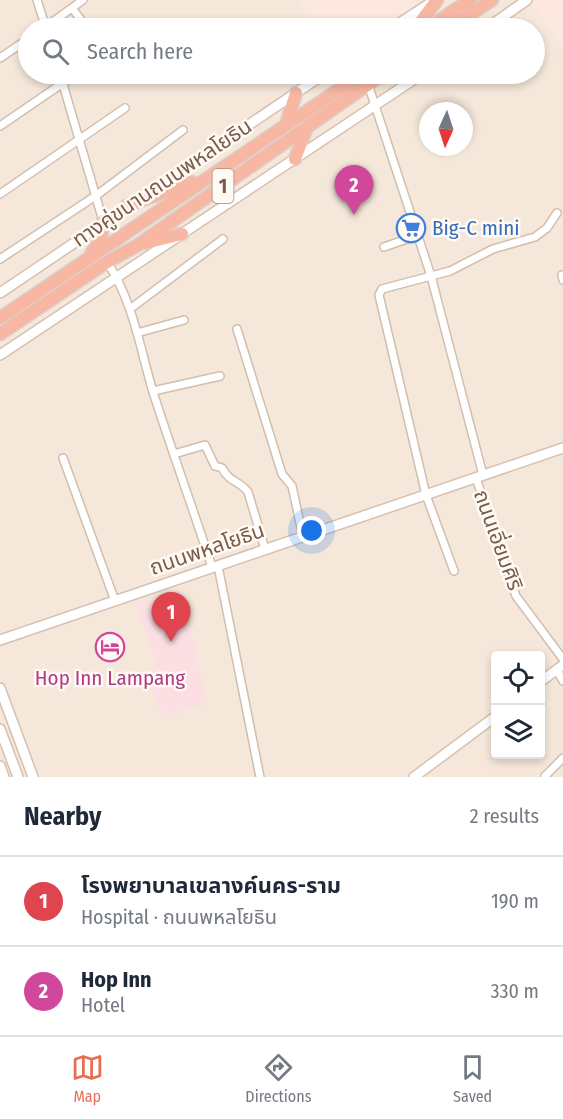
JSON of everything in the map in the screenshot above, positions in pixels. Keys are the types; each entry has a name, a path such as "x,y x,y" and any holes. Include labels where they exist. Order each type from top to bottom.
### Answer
{"highway":[{"path":"423,18 436,0"},
{"path":"450,0 456,3 468,1"},
{"path":"465,18 492,0"},
{"path":"443,18 468,1"},
{"name":"1","path":"0,318 286,125 353,84"},
{"name":"1","path":"0,334 107,262 138,245 308,126 356,84"},
{"path":"286,125 296,93"},
{"path":"295,159 308,126"},
{"path":"126,206 210,176"},
{"path":"88,258 101,238 103,221"},
{"path":"138,245 182,234"}],"main road":[{"path":"408,18 436,0"},
{"path":"501,18 527,0"},
{"name":"ทางคู่ขนานถนนพหลโยธิน","path":"0,293 103,221 309,84"},
{"name":"1","path":"0,356 406,84"},
{"name":"ถนนพหลโยธิน","path":"0,640 563,448"},
{"path":"545,678 560,667"},
{"path":"0,688 33,777"},
{"path":"420,775 491,719"},
{"path":"0,729 18,777"},
{"path":"0,766 4,777"}],"street":[{"path":"37,0 42,18"},
{"path":"58,18 83,0"},
{"path":"72,8 80,18"},
{"path":"0,58 18,46"},
{"path":"0,126 62,84"},
{"path":"63,84 103,221"},
{"name":"ถนนเอี่ยมศิริ","path":"367,84 430,276 479,477 516,596 563,659"},
{"path":"0,194 125,108"},
{"path":"0,259 97,195 183,130"},
{"path":"454,571 426,495 379,294 382,289 450,271 506,244 535,237 547,228 557,213"},
{"path":"384,247 418,236"},
{"path":"130,309 223,239"},
{"path":"107,262 117,277 130,309 153,391 215,567 260,777"},
{"path":"137,333 184,320"},
{"path":"237,329 282,474 292,486 303,537"},
{"path":"153,391 220,376"},
{"path":"174,454 205,445 215,466 222,468 229,480 244,487 248,492 265,549"},
{"path":"63,458 115,601"},
{"path":"560,667 563,681"},
{"path":"545,776 563,758"}],"shaded area":[{"path":"0,0 563,0 563,777 0,777"},
{"path":"297,0 417,0 418,4 396,18 309,18"},
{"path":"535,0 563,0 563,48 545,18 536,8 529,6"},
{"path":"182,591 207,703 164,717 149,682 161,678 137,604"}],"place":[{"name":"Hop Inn","path":"354,215"},
{"name":"Big-C mini","path":"411,228"},
{"name":"โรงพยาบาลเขลางค์นคร-ราม","path":"171,642"},
{"name":"Hop Inn Lampang","path":"110,647"}]}
